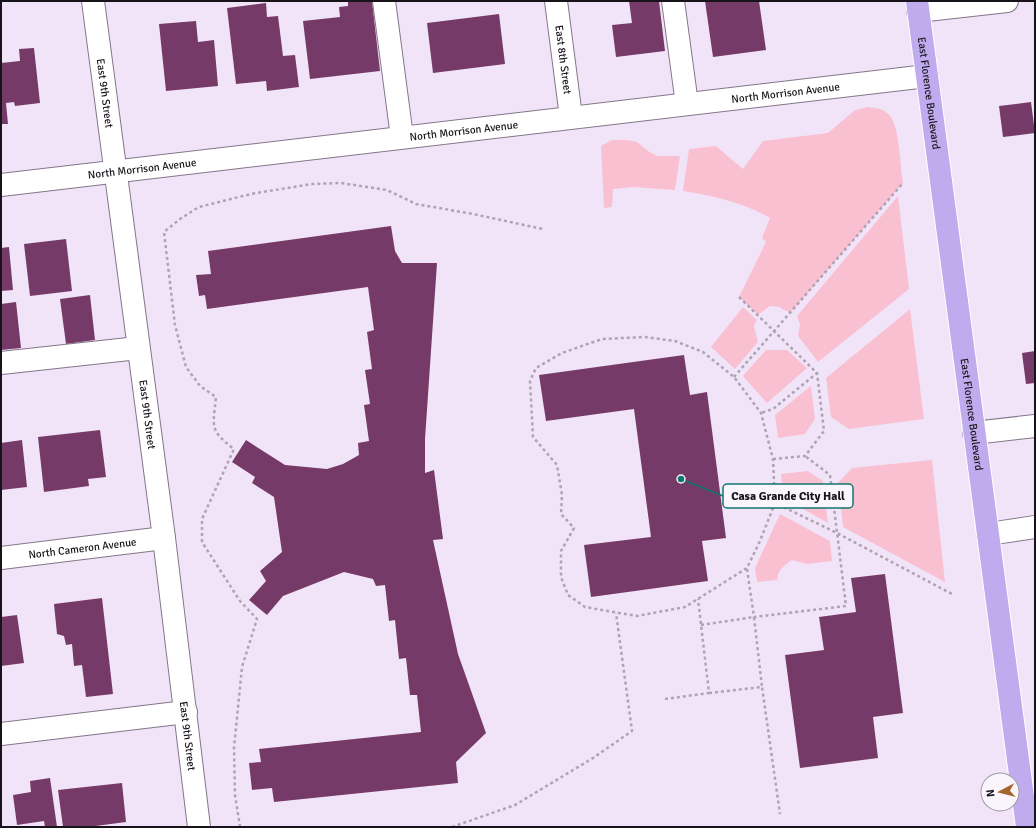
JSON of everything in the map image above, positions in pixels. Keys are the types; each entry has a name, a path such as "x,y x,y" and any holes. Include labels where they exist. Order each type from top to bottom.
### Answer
{"main road":[{"name":"East Florence Boulevard","path":"918,6 926,76 1027,827"}],"street":[{"name":"East 9th Street","path":"93,1 164,538 200,827"},
{"path":"384,1 402,137"},
{"name":"East 8th Street","path":"556,1 571,117"},
{"path":"673,1 687,104"},
{"path":"918,6 1007,1"},
{"name":"North Morrison Avenue","path":"1,185 926,76"},
{"path":"1,363 138,348"},
{"path":"974,433 1035,426"},
{"path":"988,534 1035,527"},
{"name":"North Cameron Avenue","path":"1,558 164,538"},
{"path":"1,734 186,712"}],"path":[{"path":"734,377 903,183"},
{"path":"240,827 235,796 234,748 242,667 256,619 240,601 202,542 202,519 234,449 219,437 214,425 216,397 200,386 186,367 175,325 164,232 180,219 199,207 251,194 311,184 341,184 387,190 416,204 480,215 543,229"},
{"path":"739,297 775,330 817,373 824,431 805,456"},
{"path":"644,337 675,341 703,352 734,377 761,413 773,460 775,503 760,541 747,568 685,607 638,616 585,606 568,595 561,577 561,551 574,528 561,514 562,495 557,465 533,437 530,381 536,368 562,353 602,339 644,337"},
{"path":"761,413 773,409 817,373"},
{"path":"701,624 846,606 830,475 805,456 773,460"},
{"path":"775,503 837,533 952,594"},
{"path":"747,568 780,814"},
{"path":"698,599 709,693"},
{"path":"452,827 515,805 593,758 632,731 616,613"},
{"path":"665,699 762,687"}],"shaded area":[{"path":"868,107 883,110 890,116 893,122 898,138 903,183 790,313 779,307 770,306 758,315 739,297 766,242 762,238 770,218 760,212 739,204 683,191 689,149 716,146 743,169 763,141 828,133 855,110"},
{"path":"612,140 637,142 657,156 680,156 675,190 634,187 613,189 612,207 604,208 601,146"},
{"path":"898,196 909,289 818,362 798,336 800,325 797,316"},
{"path":"743,307 757,320 754,326 758,342 735,369 711,347"},
{"path":"910,309 924,419 849,429 831,417 826,378"},
{"path":"766,350 787,350 807,368 767,403 743,376"},
{"path":"811,386 815,419 805,434 778,438 775,415"},
{"path":"932,460 945,582 843,527 838,483 852,468"},
{"path":"808,471 823,481 828,523 783,498 781,474"},
{"path":"780,514 830,541 832,561 807,564 792,560 782,568 777,580 757,582 755,568"}],"building":[{"path":"348,1 372,1 380,71 310,79 303,21 340,17 339,7 348,6"},
{"path":"629,1 659,1 665,51 616,57 612,25 632,23"},
{"path":"705,1 759,1 766,50 713,57"},
{"path":"266,3 267,17 278,16 283,56 295,55 299,87 267,91 266,81 236,84 227,8"},
{"path":"499,14 505,64 433,73 427,23"},
{"path":"196,21 198,42 214,40 218,86 166,91 159,24"},
{"path":"34,48 40,103 15,106 14,102 6,103 8,124 1,124 1,63 20,61 19,49"},
{"path":"1031,102 1035,133 1003,137 999,106"},
{"path":"391,226 395,251 402,263 437,263 425,439 425,473 434,470 443,539 433,540 458,654 486,733 456,762 458,783 274,802 272,788 252,790 249,763 261,762 259,749 421,732 417,695 410,695 406,658 399,659 395,620 389,621 385,585 376,586 373,579 344,572 283,596 267,615 249,600 266,581 260,571 282,552 274,497 252,483 255,477 232,462 246,440 285,465 327,469 343,464 359,455 358,443 369,441 364,405 370,404 365,370 372,369 367,332 374,330 368,287 207,309 205,295 199,296 196,275 211,274 208,251"},
{"path":"66,239 72,291 30,296 24,244"},
{"path":"9,247 13,290 1,291 1,248"},
{"path":"90,295 95,340 66,344 60,299"},
{"path":"16,302 21,348 1,350 1,304"},
{"path":"1035,351 1035,383 1026,384 1022,353"},
{"path":"684,355 690,395 707,392 726,538 702,541 708,581 591,597 584,545 651,537 634,409 546,421 539,375"},
{"path":"100,430 106,477 88,479 89,486 44,492 38,437"},
{"path":"22,440 27,487 1,490 1,443"},
{"path":"885,574 903,713 873,717 878,758 800,768 785,655 824,650 819,617 856,612 851,578"},
{"path":"102,598 113,694 86,697 82,665 74,666 72,644 66,645 64,636 57,634 54,604"},
{"path":"17,615 24,663 1,666 1,617"},
{"path":"50,778 57,827 45,827 44,821 17,825 13,795 31,792 30,781"},
{"path":"122,783 126,822 88,827 63,827 58,790"}],"place":[{"name":"Casa Grande City Hall","path":"681,479"}]}
